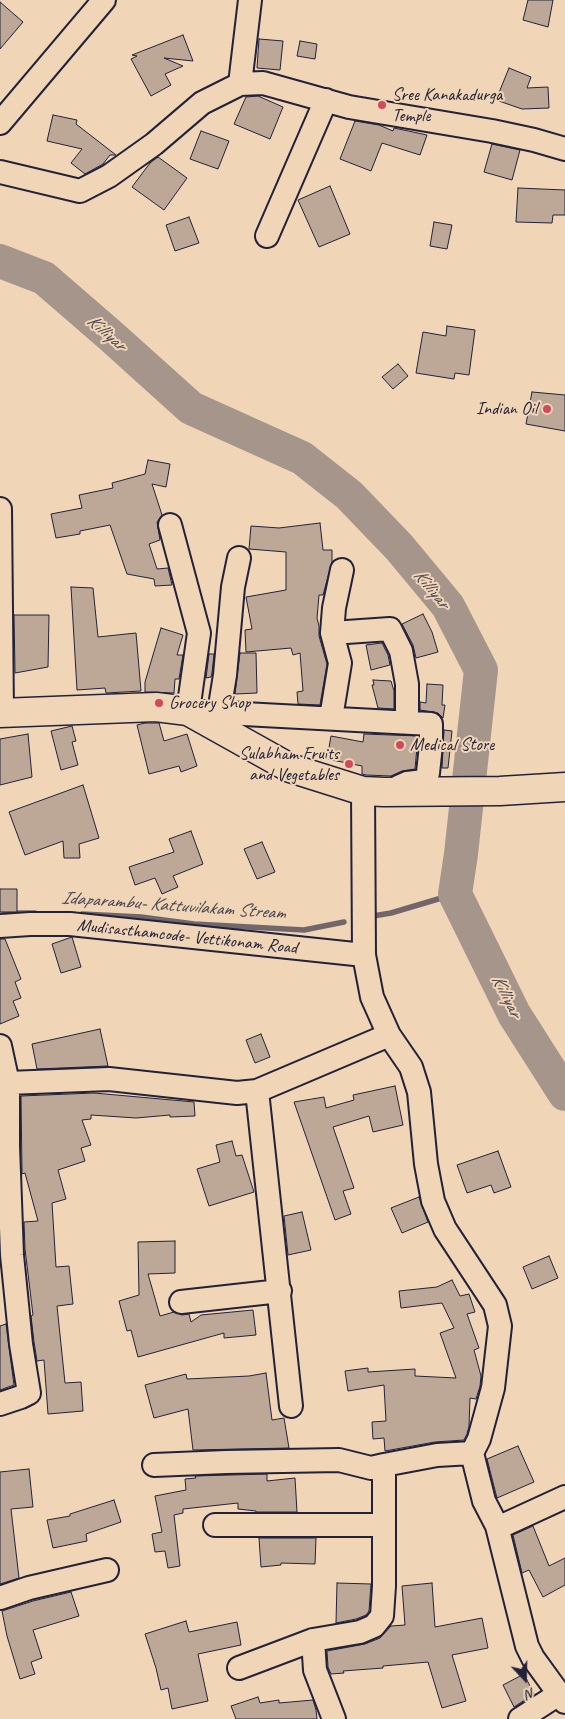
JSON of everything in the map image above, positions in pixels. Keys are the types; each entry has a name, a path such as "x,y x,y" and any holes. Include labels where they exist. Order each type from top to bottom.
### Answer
{"street":[{"path":"0,123 104,0"},
{"path":"240,84 250,0"},
{"path":"0,172 80,191 109,176 154,144 202,103 240,84 263,82 349,107 534,140 565,149"},
{"path":"266,236 326,100"},
{"path":"0,509 1,713 156,707 431,724 431,745 428,773 425,781 407,783 373,792"},
{"path":"170,525 199,633 188,710"},
{"path":"219,712 225,675 233,587 239,558"},
{"path":"331,718 340,663 332,634 334,608 342,570"},
{"path":"332,634 390,629 401,650 407,684 407,722"},
{"path":"188,710 290,768 373,792 500,791 565,787"},
{"path":"373,792 364,944 372,997 390,1035 411,1067 419,1092 426,1164 433,1201 445,1229 494,1305 500,1326 493,1388 472,1453 484,1501 497,1526 527,1646 533,1658 562,1698 520,1719"},
{"name":"Mudisasthamcode- Vettikonam Road","path":"0,926 70,924 364,944"},
{"path":"8,1083 108,1079 237,1093 257,1091 390,1035"},
{"path":"0,1046 8,1083 12,1255 21,1344 29,1393 0,1404"},
{"path":"257,1091 291,1406"},
{"path":"181,1302 280,1291"},
{"path":"154,1465 339,1460 371,1468 437,1455 472,1453"},
{"path":"239,1668 312,1640 360,1632 374,1626 382,1616 384,1586 384,1465"},
{"path":"497,1526 504,1526 565,1497"},
{"path":"215,1525 384,1525"},
{"path":"0,1598 29,1588 107,1570"},
{"path":"312,1640 315,1670 334,1719"}],"building":[{"path":"528,0 553,0 548,27 523,20"},
{"path":"0,2 23,22 0,49"},
{"path":"183,35 193,61 164,58 183,66 165,74 171,85 151,96 131,59 137,56 132,55"},
{"path":"259,39 283,41 280,70 257,68"},
{"path":"300,41 317,44 315,59 297,56"},
{"path":"509,68 531,77 527,88 548,87 549,108 522,109 496,100"},
{"path":"258,96 283,107 270,139 234,124 246,97"},
{"path":"53,115 77,120 76,124 116,155 110,155 103,164 85,174 71,163 82,149 47,141"},
{"path":"355,121 379,125 393,131 394,128 427,135 420,155 382,143 371,171 340,159"},
{"path":"201,131 229,141 218,169 190,159"},
{"path":"492,144 520,150 512,180 484,172"},
{"path":"158,157 187,178 164,210 132,187 150,163"},
{"path":"330,186 350,234 319,247 298,200"},
{"path":"518,188 565,190 565,215 553,215 552,223 516,222"},
{"path":"189,217 199,243 175,251 166,225"},
{"path":"434,222 452,225 447,249 430,246"},
{"path":"447,326 475,330 469,375 455,373 454,379 416,373 423,332 446,336"},
{"path":"398,364 408,376 393,389 382,377"},
{"name":"Indian Oil","path":"532,392 565,395 565,431 526,424"},
{"path":"148,460 170,464 166,487 152,484 162,515 157,522 160,540 149,544 157,569 168,568 172,585 155,586 154,579 127,574 110,525 80,531 80,534 56,538 51,514 82,508 79,495 113,488 112,483 145,474"},
{"path":"320,523 323,550 332,550 332,562 323,595 319,595 317,618 319,636 327,664 320,705 298,704 297,692 303,691 300,653 293,655 291,648 246,652 245,630 252,629 246,597 286,590 286,552 249,549 251,526 279,528"},
{"path":"71,587 93,588 98,637 136,633 141,691 106,693 105,688 77,690"},
{"path":"423,614 432,632 438,652 416,658 413,645 402,624"},
{"path":"14,615 49,615 48,667 15,673"},
{"path":"161,628 183,635 177,655 183,655 179,679 175,679 174,693 145,692 145,682"},
{"path":"382,643 388,655 390,665 371,670 366,645"},
{"path":"240,653 256,653 257,693 235,694"},
{"path":"209,654 214,654 212,673 211,677 206,678"},
{"path":"373,680 391,681 394,691 394,709 378,708 372,685 374,685"},
{"path":"427,684 443,685 442,705 445,705 443,718 438,713 420,710 420,702 426,703"},
{"path":"159,723 164,741 187,734 197,766 181,772 179,766 149,774 137,725"},
{"path":"72,726 76,741 72,742 78,765 61,770 51,731"},
{"path":"444,730 452,731 448,768 442,768"},
{"path":"28,734 32,777 0,785 0,739"},
{"path":"364,734 418,736 415,769 402,771 391,776 366,775 362,774 362,766 327,759 331,736 363,742"},
{"path":"83,785 99,838 79,844 80,858 64,858 63,841 25,855 9,812"},
{"path":"191,831 203,864 173,876 178,887 162,894 155,878 135,885 129,867 174,852 169,839"},
{"path":"262,842 275,872 257,879 244,849"},
{"path":"0,889 17,889 17,912 0,912"},
{"path":"72,937 81,967 61,973 52,944"},
{"path":"0,939 5,939 21,979 15,982 21,998 13,1001 19,1016 0,1024"},
{"path":"100,1029 108,1066 37,1069 32,1044"},
{"path":"261,1034 270,1057 255,1063 246,1040"},
{"path":"395,1086 403,1125 373,1132 369,1116 333,1127 354,1188 343,1191 351,1214 335,1220 294,1102 324,1097 326,1108 354,1100 353,1095"},
{"path":"94,1093 194,1102 195,1116 170,1117 170,1115 136,1118 91,1115 91,1119 82,1120 91,1145 81,1148 85,1161 58,1170 66,1199 52,1203 56,1267 69,1266 73,1304 57,1306 65,1383 81,1382 83,1411 48,1414 44,1360 37,1361 34,1342 31,1316 33,1315 25,1249 24,1222 38,1221 25,1173 22,1174 21,1096"},
{"path":"232,1141 236,1156 242,1155 254,1192 209,1206 197,1169 220,1162 216,1145"},
{"path":"498,1151 511,1187 494,1193 491,1185 467,1193 457,1165"},
{"path":"419,1197 428,1222 402,1233 391,1208"},
{"path":"302,1212 311,1250 288,1255 284,1216"},
{"path":"175,1241 175,1273 148,1274 160,1316 174,1312 182,1315 189,1314 191,1322 201,1315 253,1310 256,1335 224,1338 224,1333 138,1357 131,1330 127,1331 119,1301 139,1295 138,1242"},
{"path":"549,1256 558,1278 532,1289 523,1267"},
{"path":"452,1280 460,1296 469,1294 475,1312 467,1314 479,1348 474,1350 481,1376 480,1386 476,1399 470,1398 467,1434 464,1440 435,1442 385,1451 384,1438 373,1439 372,1422 386,1421 384,1385 348,1391 345,1371 368,1368 368,1372 415,1369 415,1376 456,1378 440,1333 454,1328 442,1303 401,1308 399,1291 437,1287"},
{"path":"6,1324 14,1385 0,1390 0,1326"},
{"path":"266,1373 272,1420 284,1418 289,1448 193,1450 188,1409 154,1418 145,1385 186,1374 187,1379 249,1376"},
{"path":"518,1446 534,1482 497,1498 487,1459"},
{"path":"29,1469 33,1507 11,1509 19,1578 0,1584 0,1472"},
{"path":"267,1474 267,1481 295,1478 297,1512 256,1512 238,1509 238,1503 183,1509 183,1513 174,1515 180,1566 168,1568 165,1551 155,1552 152,1534 162,1532 155,1496 186,1490 185,1479 196,1478 195,1476"},
{"path":"114,1500 121,1522 86,1534 87,1541 53,1548 47,1520 70,1516 70,1514"},
{"path":"533,1526 549,1566 565,1558 565,1585 543,1597 529,1570 522,1573 513,1535"},
{"path":"259,1538 316,1538 315,1564 281,1563 281,1565 261,1567"},
{"path":"337,1583 371,1584 369,1611 366,1615 336,1623"},
{"path":"432,1583 435,1627 482,1618 488,1648 452,1655 466,1701 442,1708 428,1662 383,1666 383,1668 343,1671 344,1673 331,1674 328,1667 327,1651 365,1644 380,1638 391,1626 405,1625 402,1586"},
{"path":"71,1592 79,1616 33,1630 42,1658 31,1662 35,1674 20,1679 7,1636 2,1611"},
{"path":"186,1621 189,1632 237,1622 241,1645 198,1654 208,1701 172,1709 168,1688 161,1690 145,1634"},
{"path":"524,1674 534,1694 514,1707 503,1685"},
{"path":"258,1697 260,1703 279,1700 279,1703 313,1700 317,1719 236,1719 231,1706"}],"waterway":[{"name":"Killiyar","path":"0,261 44,278 191,408 302,458 349,495 399,547 448,606 481,670 455,894 514,1014 565,1094"},
{"name":"Idaparambu- Kattuvilakam Stream","path":"373,916 391,913 455,894"},
{"name":"Idaparambu- Kattuvilakam Stream","path":"0,916 9,913 35,913"},
{"name":"Idaparambu- Kattuvilakam Stream","path":"82,914 141,917 194,924 304,930 344,922"}],"place":[{"name":"Sree Kanakadurga Temple","path":"382,105"},
{"name":"Indian Oil","path":"547,409"},
{"name":"Grocery Shop","path":"159,703"},
{"name":"Medical Store","path":"400,745"},
{"name":"Sulabham Fruits and Vegetables","path":"349,764"}]}
